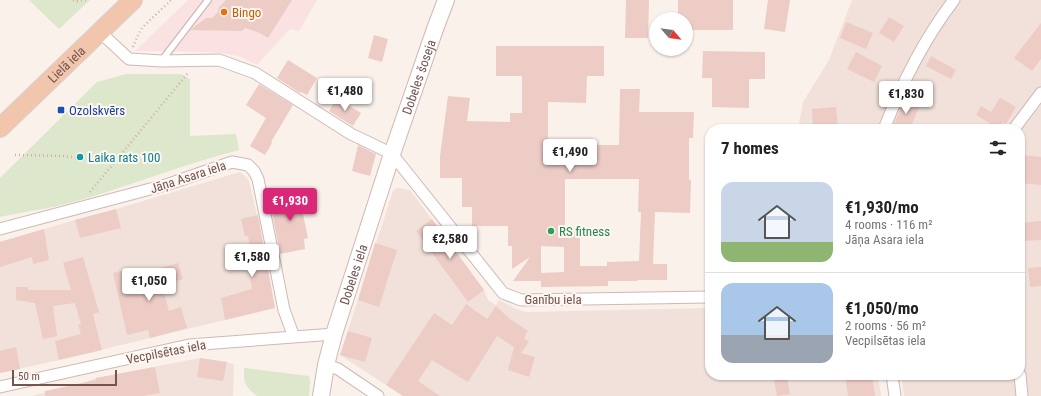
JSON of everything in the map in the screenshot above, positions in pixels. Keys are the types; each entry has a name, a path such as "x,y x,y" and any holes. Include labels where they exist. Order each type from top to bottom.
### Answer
{"main road":[{"name":"Lielā iela","path":"0,128 133,0"}],"street":[{"name":"Dobeles šoseja","path":"392,154 446,0"},
{"path":"886,124 917,55 954,0"},
{"path":"100,32 129,59 162,61 219,60 256,73 351,134 392,154"},
{"path":"1018,124 1041,93"},
{"name":"Ganību iela","path":"392,154 503,293 521,300 705,297"},
{"name":"Dobeles iela","path":"321,396 326,365 334,334 392,154"},
{"name":"Jāņa Asara iela","path":"0,229 169,184 232,162 248,165 254,171 258,179 284,310 294,337"},
{"name":"Vecpilsētas iela","path":"0,387 189,345 334,334"},
{"path":"326,365 338,369 378,396"},
{"path":"893,380 896,396"},
{"path":"1020,380 1022,396"}],"lane":[{"path":"162,61 208,0"}],"path":[{"path":"73,0 86,0"},
{"path":"129,59 142,28 171,0"},
{"path":"87,195 189,72"},
{"path":"15,155 63,156 79,158"}],"shaded area":[{"path":"188,0 317,0 299,31 290,29 257,65 239,56 213,52 135,51"},
{"path":"852,0 1041,0 1041,396 904,396 902,380 1025,380 1025,124 799,124 803,102 829,60"},
{"path":"240,172 249,181 261,233 275,308 0,373 0,242"},
{"path":"397,188 410,190 484,290 488,300 496,305 499,300 516,309 526,312 705,308 705,380 879,380 881,396 403,396 340,355 393,191"},
{"path":"200,358 234,364 233,396 31,396 96,378"}],"green space":[{"path":"29,0 90,0 59,29"},
{"path":"126,74 181,74 190,79 190,136 236,134 239,150 76,201 0,217 0,178 97,82"},
{"path":"244,368 309,376 309,396 257,396 246,385 244,379"}],"building":[{"path":"226,0 292,0 268,38 260,33 245,28 242,31 190,30 206,18 212,18 218,12 219,7"},
{"path":"626,0 649,0 648,38 625,38"},
{"path":"678,0 733,0 733,30 693,30 693,12 678,12"},
{"path":"768,0 790,0 785,32 764,29"},
{"path":"889,17 904,26 894,42 879,33"},
{"path":"846,22 873,33 866,49 840,38"},
{"path":"1041,23 1041,59 1032,71 1014,58"},
{"path":"374,35 388,39 382,62 368,58"},
{"path":"496,46 604,46 604,76 587,76 586,103 548,102 548,145 619,145 620,89 640,89 639,112 694,112 693,138 689,138 689,180 691,180 690,213 655,212 653,264 667,264 667,280 608,281 608,286 541,287 541,281 513,281 530,257 512,269 512,246 508,246 508,226 472,226 472,207 462,207 462,178 440,178 440,156 448,96 470,98 467,121 510,122 510,113 522,113 522,76 496,76","holes":["565,179 639,179 638,212 641,212 639,261 607,262 607,266 580,266 580,228 565,228","541,246 564,247 564,272 541,273"]},
{"path":"703,51 765,52 765,79 749,79 749,108 712,107 712,78 702,78"},
{"path":"856,52 882,66 874,82 847,69"},
{"path":"931,56 956,70 951,79 926,66"},
{"path":"288,60 317,78 307,95 301,92 300,93 277,78"},
{"path":"259,84 293,105 265,155 250,146 266,118 246,105"},
{"path":"337,98 361,113 353,126 329,111"},
{"path":"905,98 920,104 912,124 894,124"},
{"path":"1000,98 1016,107 1006,124 1003,122 1002,124 991,124 976,115 981,106 991,112"},
{"path":"836,107 838,124 813,124 812,109"},
{"path":"358,145 376,154 370,176 352,171"},
{"path":"1025,155 1041,157 1041,185 1025,183"},
{"path":"305,191 308,204 301,205 308,238 304,239 305,249 280,254 272,212 276,211 274,197"},
{"path":"116,209 121,228 80,238 75,220"},
{"path":"258,215 275,308 225,320 221,298 252,289 248,259 252,258 248,236 245,236 241,219"},
{"path":"432,219 484,290 468,302 416,231"},
{"path":"1041,221 1041,240 1025,241 1025,223"},
{"path":"44,229 49,260 33,264 32,257 0,267 0,242"},
{"path":"375,243 397,250 379,307 358,300"},
{"path":"83,257 99,312 93,314 102,350 59,360 55,341 81,334 78,325 81,324 75,303 53,306 57,336 43,339 35,303 16,300 16,287 28,287 28,290 71,290 63,263"},
{"path":"178,263 183,279 162,285 169,311 181,307 187,328 150,338 148,330 127,335 113,273 129,269 131,277"},
{"path":"1041,267 1041,286 1030,287 1028,268"},
{"path":"466,304 487,319 496,306 510,319 528,331 524,338 529,342 521,353 535,357 529,377 508,370 514,347 497,336 468,382 432,360 418,381 440,396 403,396 386,385 434,313 452,325"},
{"path":"348,331 372,338 365,362 340,355"},
{"path":"16,347 20,369 0,373 0,351"},
{"path":"200,358 227,362 223,381 197,377"},
{"path":"155,367 160,393 143,396 45,396 45,391 96,380 96,378"},
{"path":"774,380 788,380 790,394 777,396"},
{"path":"846,380 873,380 875,396 848,396"}],"place":[{"name":"Bingo","path":"224,12"},
{"name":"Ozolskvērs","path":"61,110"},
{"name":"Laika rats 100","path":"80,157"},
{"name":"RS fitness","path":"551,231"}]}
